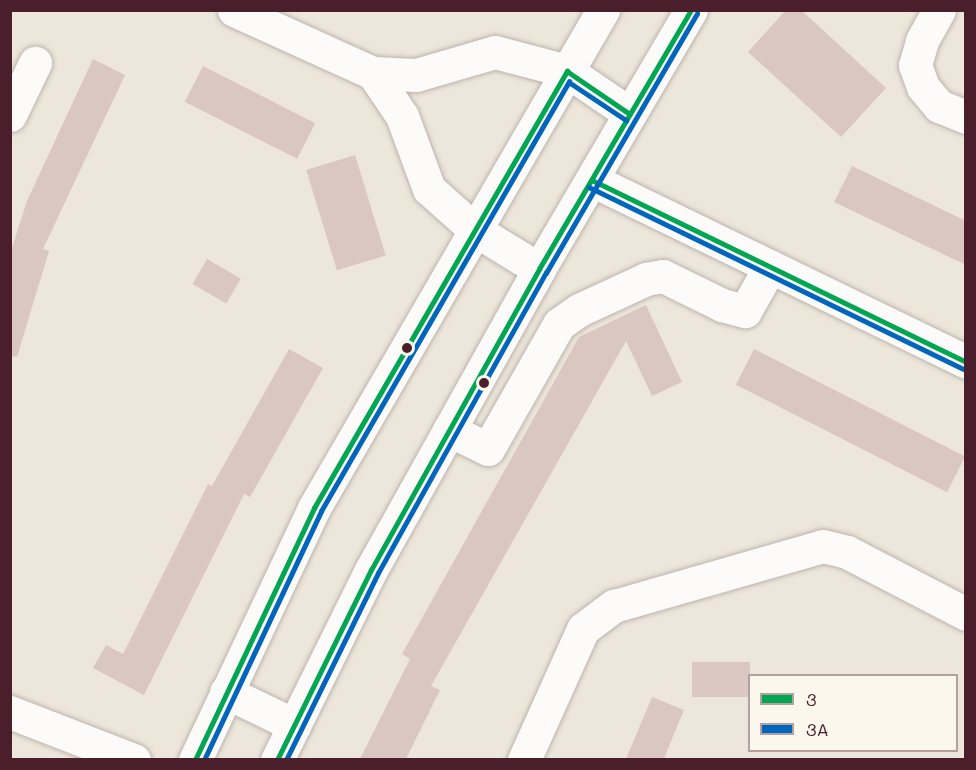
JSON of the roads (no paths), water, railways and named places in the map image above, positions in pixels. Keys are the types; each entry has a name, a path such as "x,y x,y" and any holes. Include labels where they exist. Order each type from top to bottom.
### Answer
{"street":[{"path":"234,10 373,73 416,75 495,52 567,71 630,114"},
{"path":"195,759 314,508 603,10"},
{"path":"277,759 371,570 539,269 691,10"},
{"path":"939,10 921,41 915,65 923,87 939,106 966,117"},
{"path":"10,114 35,63"},
{"path":"373,73 402,116 429,189 475,230 539,269"},
{"path":"592,180 966,362"},
{"path":"449,430 488,449 560,324 579,310 646,279 663,276 722,305 745,310 770,267"},
{"path":"524,759 583,629 614,606 823,546 848,552 966,614"},
{"path":"226,692 294,725"},
{"path":"10,712 134,759"}]}
